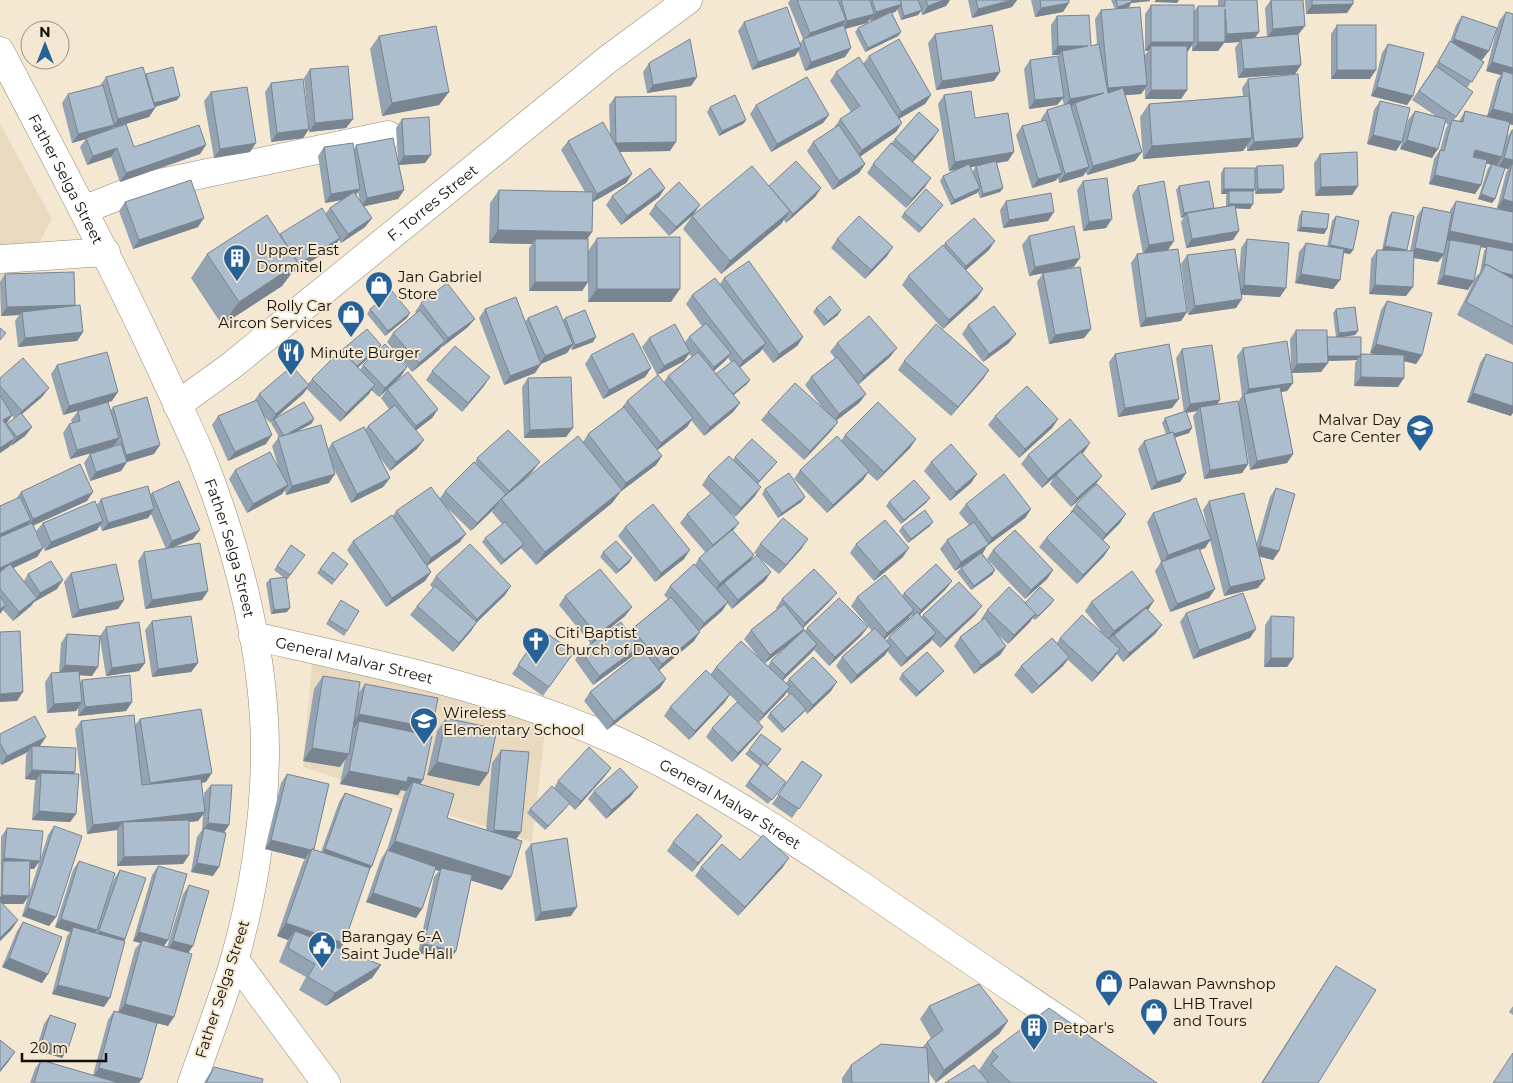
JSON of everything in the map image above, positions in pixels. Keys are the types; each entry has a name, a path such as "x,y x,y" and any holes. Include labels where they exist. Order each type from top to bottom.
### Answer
{"main road":[{"name":"F. Torres Street","path":"177,405 238,361 593,72 688,0"},
{"name":"Father Selga Street","path":"0,51 106,252 201,458 233,553 253,636 263,705 265,757 260,824 246,914 235,960 192,1083"},
{"path":"83,210 126,193 160,183 388,135"},
{"path":"0,259 106,252"},
{"name":"General Malvar Street","path":"253,636 445,680 537,708 618,742 684,776 808,850 1098,1046"},
{"path":"235,960 326,1083"}],"shaded area":[{"path":"0,124 52,219 20,278 0,307"},
{"name":"Wireless Elementary School","path":"312,662 546,723 532,842 303,767"}],"building":[{"path":"797,0 838,0 846,20 810,33"},
{"path":"841,0 870,0 874,14 847,21"},
{"path":"872,0 900,0 902,4 876,12"},
{"path":"900,0 918,0 922,10 904,16"},
{"path":"926,0 944,0 928,6"},
{"path":"976,0 1012,0 978,9"},
{"path":"1040,0 1069,0 1069,3 1041,8"},
{"path":"1116,0 1131,0 1132,2 1118,7"},
{"path":"1225,0 1257,0 1259,32 1227,34 1225,9 1225,42 1198,42 1198,6 1225,6"},
{"path":"1271,0 1303,0 1305,26 1273,29"},
{"path":"1312,0 1353,0 1353,4 1312,5"},
{"path":"1151,5 1194,5 1194,42 1151,42"},
{"path":"787,7 801,47 758,62 744,22"},
{"path":"1140,7 1147,85 1108,88 1101,10"},
{"path":"891,12 901,32 868,48 858,28"},
{"path":"1506,12 1513,14 1513,68 1492,62"},
{"path":"1089,15 1091,46 1099,44 1108,93 1123,88 1142,152 1093,166 1075,103 1104,93 1070,99 1062,51 1088,46 1058,46 1057,16"},
{"path":"1462,16 1497,28 1489,51 1454,39"},
{"path":"844,25 851,48 811,62 803,39"},
{"path":"992,25 1000,72 942,81 935,34"},
{"path":"1337,25 1376,25 1376,70 1337,70"},
{"path":"436,26 449,92 392,103 379,36"},
{"path":"1298,34 1301,65 1244,69 1241,39"},
{"path":"690,39 697,77 653,85 649,63"},
{"path":"899,39 931,95 901,112 869,56"},
{"path":"1450,41 1484,62 1472,82 1438,62"},
{"path":"1388,44 1424,53 1413,96 1377,87"},
{"path":"1151,46 1187,46 1187,90 1151,90"},
{"path":"1058,56 1064,97 1035,100 1030,60"},
{"path":"859,57 902,123 862,150 840,119 860,106 836,72"},
{"path":"348,66 353,119 315,123 310,69"},
{"path":"1436,66 1473,92 1456,117 1419,91"},
{"path":"143,67 155,108 118,119 106,77"},
{"path":"173,67 180,96 154,103 146,74"},
{"path":"1503,71 1513,74 1513,114 1493,109"},
{"path":"1298,74 1303,138 1254,142 1248,79"},
{"path":"807,77 829,115 777,144 756,105"},
{"path":"303,79 309,129 277,133 271,83"},
{"path":"103,85 114,125 78,134 68,94"},
{"path":"247,87 256,143 220,149 211,92"},
{"path":"971,91 975,118 1008,113 1014,152 955,162 944,95"},
{"path":"735,95 746,120 722,131 710,107"},
{"path":"676,96 676,142 616,143 615,97"},
{"path":"1249,96 1252,138 1152,146 1149,104"},
{"path":"1380,101 1410,108 1402,142 1373,135"},
{"path":"1070,103 1089,167 1065,174 1047,110"},
{"path":"1415,111 1446,119 1438,149 1407,140"},
{"path":"1465,111 1510,122 1502,157 1475,150 1473,157 1487,160 1481,185 1435,175 1440,150 1444,151 1452,120 1463,122"},
{"path":"919,112 939,130 915,157 895,139"},
{"path":"429,117 431,155 404,156 402,119"},
{"path":"1046,120 1062,173 1038,179 1022,126"},
{"path":"603,122 632,174 597,194 568,141"},
{"path":"126,124 134,147 199,125 206,145 126,173 117,148 93,156 86,138"},
{"path":"839,125 865,164 839,181 813,142"},
{"path":"1513,130 1513,160 1504,158"},
{"path":"393,138 404,190 367,198 356,145"},
{"path":"353,143 360,189 331,194 324,147"},
{"path":"891,143 931,178 912,199 873,164"},
{"path":"1357,152 1358,186 1321,187 1320,154"},
{"path":"796,161 821,188 793,214 769,186"},
{"path":"996,161 1003,188 983,194 976,166"},
{"path":"969,164 980,188 954,200 943,176"},
{"path":"1492,164 1505,168 1495,199 1481,194"},
{"path":"1513,164 1513,202 1503,199"},
{"path":"1283,165 1284,189 1258,189 1257,166"},
{"path":"752,166 790,211 730,261 692,216"},
{"path":"650,168 665,188 627,216 612,196"},
{"path":"1224,168 1255,168 1255,189 1224,189"},
{"path":"1107,178 1112,219 1089,222 1083,181"},
{"path":"191,180 204,218 139,240 125,202"},
{"path":"1164,181 1174,241 1149,245 1138,186"},
{"path":"1209,181 1214,208 1184,213 1179,186"},
{"path":"679,182 700,205 676,227 655,205"},
{"path":"926,189 943,205 922,228 904,213"},
{"path":"499,190 593,192 592,232 498,230"},
{"path":"1229,191 1253,191 1253,204 1229,204"},
{"path":"354,192 372,218 348,234 330,208"},
{"path":"1051,193 1054,212 1009,220 1006,201"},
{"path":"1456,201 1513,212 1513,244 1450,231"},
{"path":"1235,205 1239,231 1192,239 1187,213"},
{"path":"1423,207 1452,213 1444,254 1415,248"},
{"path":"322,208 340,238 297,265 298,263 280,234"},
{"path":"1302,211 1329,214 1327,229 1301,227"},
{"path":"1392,212 1414,216 1407,250 1385,246"},
{"path":"267,215 298,263 239,302 207,254"},
{"path":"859,216 893,247 871,270 837,239"},
{"path":"1336,216 1359,221 1353,250 1330,245"},
{"path":"974,218 995,241 966,266 945,243"},
{"path":"1074,226 1080,258 1035,267 1029,236"},
{"path":"680,237 680,289 597,289 597,238"},
{"path":"535,239 588,239 588,282 535,282"},
{"path":"1247,239 1289,243 1286,288 1244,285"},
{"path":"1450,240 1481,245 1474,281 1444,275"},
{"path":"1306,243 1344,249 1340,280 1301,274"},
{"path":"943,245 983,289 949,320 908,276"},
{"path":"1487,246 1513,251 1513,275 1501,272 1486,264 1484,267"},
{"path":"1178,249 1187,312 1146,318 1137,254"},
{"path":"1235,249 1242,299 1195,306 1187,255"},
{"path":"1377,250 1414,251 1413,287 1375,285"},
{"path":"749,261 803,337 779,354 724,278"},
{"path":"1486,264 1513,279 1513,327 1466,302"},
{"path":"1080,267 1091,329 1055,335 1043,273"},
{"path":"74,272 75,305 7,307 5,274"},
{"path":"715,278 766,343 743,361 692,295"},
{"path":"447,283 475,319 448,338 421,303"},
{"path":"392,291 410,313 388,331 370,309"},
{"path":"830,296 841,310 828,321 816,308"},
{"path":"516,297 541,364 510,376 485,309"},
{"path":"1387,301 1432,313 1422,355 1376,344"},
{"path":"80,305 83,332 25,338 22,312"},
{"path":"557,306 573,344 545,356 528,318"},
{"path":"994,306 1016,334 989,354 968,325"},
{"path":"1355,307 1358,331 1339,333 1336,309"},
{"path":"420,310 445,341 419,363 393,333"},
{"path":"585,310 596,337 575,345 565,318"},
{"path":"869,316 897,348 864,376 837,343"},
{"path":"706,323 731,353 714,367 689,337"},
{"path":"675,324 690,352 664,366 649,338"},
{"path":"936,324 989,370 958,407 904,361"},
{"path":"0,328 6,333 0,340"},
{"path":"367,329 381,345 357,366 342,350"},
{"path":"1296,330 1327,330 1328,363 1297,364"},
{"path":"633,333 651,368 609,390 591,355"},
{"path":"1327,337 1361,337 1360,356 1328,356"},
{"path":"1287,341 1293,383 1249,389 1243,348"},
{"path":"385,344 407,367 385,388 363,365"},
{"path":"1169,344 1179,399 1125,408 1115,354"},
{"path":"1212,345 1220,400 1190,404 1182,349"},
{"path":"455,346 490,377 468,403 432,371"},
{"path":"341,350 375,385 346,413 312,379"},
{"path":"107,352 118,392 69,406 57,365"},
{"path":"698,352 740,403 710,427 668,376"},
{"path":"1361,354 1404,355 1404,378 1361,377"},
{"path":"1486,354 1513,363 1513,406 1473,393"},
{"path":"837,357 866,394 839,414 811,377"},
{"path":"23,358 49,388 22,411 0,386 0,378"},
{"path":"734,360 750,380 733,394 716,374"},
{"path":"292,366 309,385 276,414 259,394"},
{"path":"408,372 438,409 416,426 387,389"},
{"path":"658,375 693,418 661,443 627,401"},
{"path":"571,377 573,428 530,430 528,378"},
{"path":"795,383 838,422 810,451 768,412"},
{"path":"1027,386 1058,419 1025,449 995,416"},
{"path":"1280,387 1293,454 1257,461 1244,394"},
{"path":"0,395 12,415 3,420 15,438 0,448"},
{"path":"147,397 160,445 126,455 113,407"},
{"path":"257,400 272,435 235,452 218,416"},
{"path":"1238,401 1248,464 1210,470 1200,407"},
{"path":"108,402 119,438 77,450 69,424 80,421 78,411"},
{"path":"304,402 314,419 284,436 274,419"},
{"path":"878,402 916,439 884,472 845,435"},
{"path":"395,405 424,440 396,462 368,426"},
{"path":"624,407 662,456 626,483 588,434"},
{"path":"1186,411 1192,428 1174,434 1173,432 1170,433 1165,418"},
{"path":"21,413 32,427 17,437 7,424"},
{"path":"1070,419 1090,443 1048,479 1028,455"},
{"path":"321,425 335,474 292,486 278,437"},
{"path":"364,427 390,478 357,494 332,443"},
{"path":"508,430 540,462 509,491 477,458"},
{"path":"1173,432 1186,473 1157,482 1144,441"},
{"path":"578,436 622,490 545,552 501,499"},
{"path":"837,436 869,471 833,505 800,470"},
{"path":"752,439 777,462 759,481 735,457"},
{"path":"121,444 127,462 96,472 90,454"},
{"path":"951,444 977,474 956,492 931,462"},
{"path":"270,452 288,485 253,504 235,470"},
{"path":"1081,452 1102,476 1077,498 1056,475"},
{"path":"729,456 761,487 741,508 708,476"},
{"path":"474,462 506,494 477,523 445,491"},
{"path":"80,464 93,492 33,519 21,492"},
{"path":"789,473 805,497 782,513 765,489"},
{"path":"1004,474 1031,509 992,538 966,504"},
{"path":"914,480 930,498 904,520 889,502"},
{"path":"179,481 200,530 172,541 152,493"},
{"path":"1097,484 1126,514 1106,534 1076,504"},
{"path":"148,486 154,509 108,523 101,499"},
{"path":"431,487 466,534 431,558 396,511"},
{"path":"1276,488 1295,494 1279,551 1260,546"},
{"path":"712,493 739,523 713,545 687,514"},
{"path":"1244,493 1265,579 1230,587 1209,501"},
{"path":"20,497 31,520 0,534 0,506"},
{"path":"1196,498 1211,539 1168,555 1153,513"},
{"path":"95,501 103,521 51,542 43,523"},
{"path":"653,504 690,550 661,573 625,527"},
{"path":"925,510 933,522 911,539 902,527"},
{"path":"1073,511 1110,547 1083,575 1046,538"},
{"path":"392,515 431,572 392,598 353,541"},
{"path":"783,518 808,539 786,565 760,544"},
{"path":"885,520 909,548 880,572 856,544"},
{"path":"505,522 524,544 504,560 485,538"},
{"path":"974,522 989,544 961,562 947,540"},
{"path":"32,523 43,548 0,568 0,537"},
{"path":"732,530 754,555 720,583 699,558"},
{"path":"1015,530 1053,570 1031,590 993,550"},
{"path":"616,541 632,558 619,570 603,552"},
{"path":"200,543 208,591 152,600 144,552"},
{"path":"470,544 511,586 477,619 436,576"},
{"path":"291,545 305,555 290,575 277,566"},
{"path":"1199,548 1215,589 1177,604 1161,562"},
{"path":"333,552 348,564 335,580 320,569"},
{"path":"981,553 995,570 974,586 961,568"},
{"path":"757,555 771,572 738,600 724,583"},
{"path":"51,561 63,580 40,593 28,574"},
{"path":"10,564 37,598 19,612 0,589 0,572"},
{"path":"116,564 124,600 79,610 71,573"},
{"path":"694,564 728,602 704,623 670,586"},
{"path":"936,564 952,581 921,610 904,593"},
{"path":"600,569 632,607 597,635 565,596"},
{"path":"814,569 837,593 805,623 782,599"},
{"path":"1132,571 1154,601 1114,631 1091,602"},
{"path":"885,575 914,610 887,633 857,597"},
{"path":"286,577 290,608 274,610 270,579"},
{"path":"959,582 982,606 946,639 923,615"},
{"path":"435,586 477,622 459,643 417,606"},
{"path":"1009,587 1036,613 1014,635 987,610"},
{"path":"1040,587 1054,600 1038,616 1025,603"},
{"path":"1243,593 1256,629 1199,650 1186,613"},
{"path":"0,596 6,605 0,609"},
{"path":"671,597 700,632 662,664 632,629"},
{"path":"839,598 868,627 835,657 807,628"},
{"path":"341,600 359,611 347,631 329,620"},
{"path":"784,604 804,629 770,655 751,630"},
{"path":"1146,608 1162,625 1129,653 1114,635"},
{"path":"917,612 936,633 907,658 889,637"},
{"path":"1082,615 1120,649 1098,673 1060,638"},
{"path":"191,616 198,663 158,669 152,621"},
{"path":"1271,616 1294,617 1293,658 1271,658"},
{"path":"985,618 1006,646 981,665 960,637"},
{"path":"139,622 145,663 112,668 106,627"},
{"path":"621,622 639,647 599,676 581,651"},
{"path":"875,628 891,646 857,675 842,657"},
{"path":"542,630 574,652 549,687 518,665"},
{"path":"804,630 817,644 785,675 771,661"},
{"path":"20,631 23,692 0,694 0,632"},
{"path":"67,634 100,636 98,667 65,665"},
{"path":"1052,638 1069,657 1039,686 1021,666"},
{"path":"741,641 790,687 764,714 716,667"},
{"path":"643,650 666,679 614,721 590,692"},
{"path":"927,652 944,671 919,692 902,674"},
{"path":"813,657 837,682 813,705 789,679"},
{"path":"706,670 730,694 695,731 670,707"},
{"path":"79,671 82,702 54,704 51,673"},
{"path":"130,675 132,702 85,707 82,680"},
{"path":"323,676 360,682 349,754 312,748"},
{"path":"365,684 438,698 432,728 359,714"},
{"path":"791,693 806,709 785,729 770,713"},
{"path":"737,702 763,727 738,753 712,728"},
{"path":"201,709 212,773 150,783 140,719"},
{"path":"134,715 142,785 201,779 205,812 93,825 81,721"},
{"path":"35,716 46,737 7,756 0,743 0,734"},
{"path":"446,718 497,729 488,773 437,762"},
{"path":"359,721 432,736 423,780 408,777 407,782 349,771"},
{"path":"761,734 781,749 768,765 749,750"},
{"path":"32,746 76,748 75,772 32,770"},
{"path":"589,747 611,768 581,801 558,781"},
{"path":"501,750 529,752 521,832 494,830"},
{"path":"802,761 822,775 799,809 778,795"},
{"path":"763,763 786,782 772,800 749,782"},
{"path":"620,768 638,787 612,810 594,791"},
{"path":"41,773 79,774 76,814 39,811"},
{"path":"287,774 329,784 314,849 311,850 271,840"},
{"path":"413,782 454,794 447,818 522,841 511,877 395,841"},
{"path":"211,785 232,785 229,825 208,823"},
{"path":"552,786 570,803 548,826 530,809"},
{"path":"345,793 392,809 372,866 325,849"},
{"path":"697,814 722,836 698,863 673,842"},
{"path":"189,820 189,855 124,857 123,822"},
{"path":"54,826 82,836 56,917 28,908"},
{"path":"7,828 43,831 40,861 4,858"},
{"path":"204,828 226,833 219,867 197,863"},
{"path":"763,835 789,858 745,907 701,867 722,844 740,860"},
{"path":"567,838 577,907 541,912 531,844"},
{"path":"312,849 370,868 344,943 286,923"},
{"path":"387,850 436,867 422,909 373,893"},
{"path":"3,861 30,861 29,896 2,895"},
{"path":"79,861 115,873 97,930 61,919"},
{"path":"158,866 187,874 168,940 139,932"},
{"path":"441,868 472,875 456,951 424,944"},
{"path":"120,870 146,878 125,939 99,931"},
{"path":"189,885 209,891 193,946 173,941"},
{"path":"0,901 18,920 0,938"},
{"path":"23,922 62,937 48,974 9,958"},
{"path":"73,927 125,941 110,998 58,985"},
{"path":"295,931 381,965 335,993 308,977 315,964 288,948"},
{"path":"142,940 192,954 174,1017 125,1004"},
{"path":"1336,966 1376,990 1318,1083 1262,1083"},
{"path":"979,984 1008,1021 944,1070 927,1042 943,1030 929,1006"},
{"path":"1049,1008 1157,1083 1011,1083 991,1064 998,1057 992,1051"},
{"path":"114,1011 157,1023 142,1079 99,1068"},
{"path":"50,1015 76,1024 68,1049 42,1041"},
{"path":"0,1040 15,1052 0,1070"},
{"path":"881,1044 927,1048 929,1083 852,1083 851,1065"},
{"path":"1513,1053 1513,1083 1493,1083"},
{"path":"41,1060 116,1082 116,1083 34,1083"},
{"path":"974,1065 989,1083 945,1083"},
{"path":"214,1067 263,1079 262,1083 206,1083"}],"place":[{"name":"Upper East Dormitel","path":"237,282"},
{"name":"Jan Gabriel Store","path":"379,309"},
{"name":"Rolly Car Aircon Services","path":"351,338"},
{"name":"Minute Burger","path":"291,376"},
{"name":"Malvar Day Care Center","path":"1420,452"},
{"name":"Citi Baptist Church of Davao","path":"536,665"},
{"name":"Wireless Elementary School","path":"424,745"},
{"name":"Barangay 6-A Saint Jude Hall","path":"322,969"},
{"name":"Palawan Pawnshop","path":"1109,1007"},
{"name":"LHB Travel and Tours","path":"1154,1036"},
{"name":"Petpar's","path":"1034,1051"}]}
